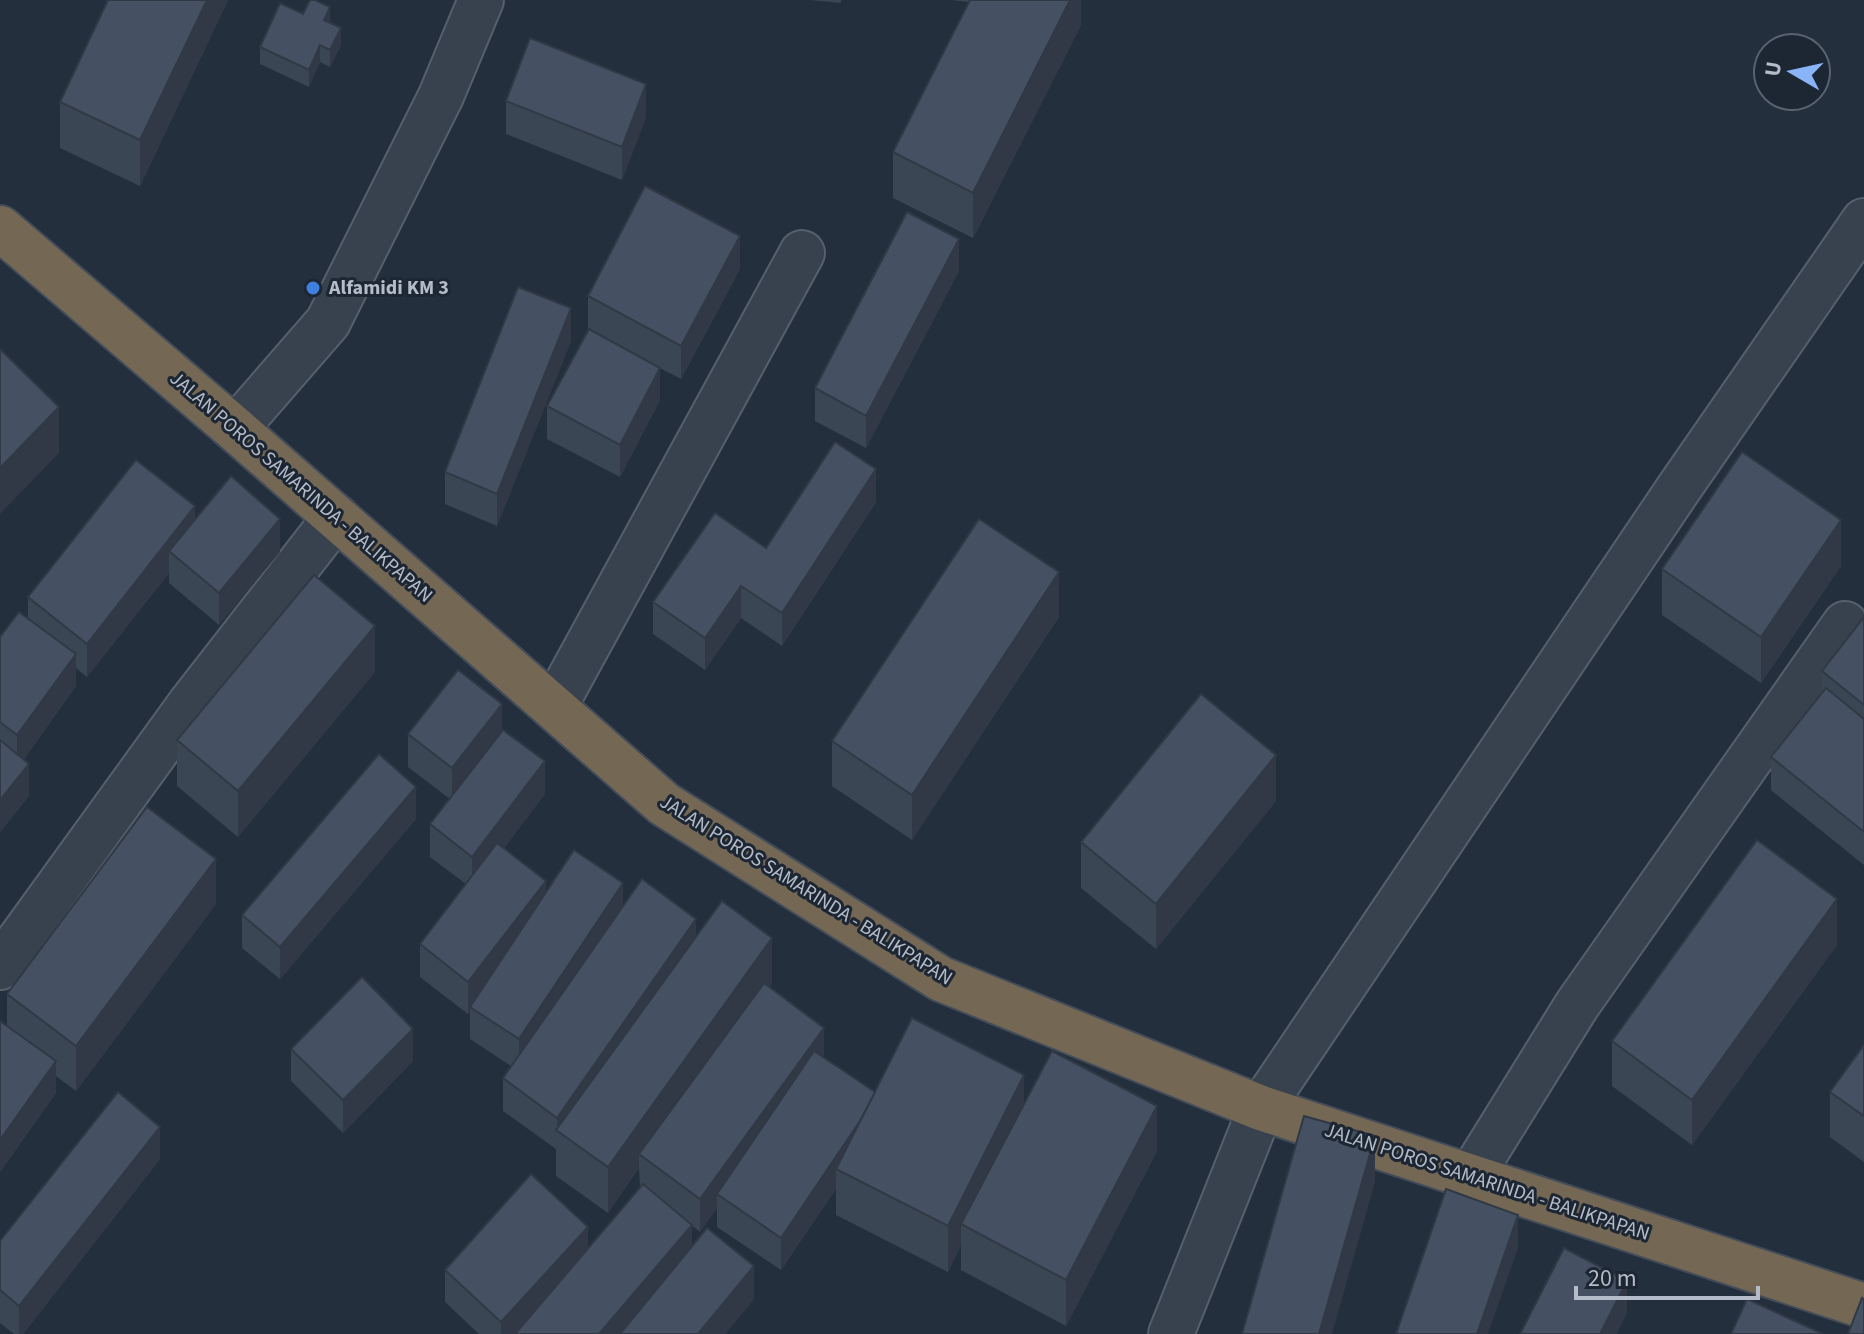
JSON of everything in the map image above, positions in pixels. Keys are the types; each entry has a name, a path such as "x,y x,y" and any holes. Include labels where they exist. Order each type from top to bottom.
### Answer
{"highway":[{"name":"JALAN POROS SAMARINDA - BALIKPAPAN","path":"0,228 664,804 941,979 1261,1108 1864,1306"}],"street":[{"path":"235,429 328,322 441,96 481,0"},
{"path":"1171,1334 1261,1108 1670,501 1864,221"},
{"path":"554,707 802,253"},
{"path":"0,967 191,703 336,517"},
{"path":"1471,1176 1577,1005 1845,624"}],"building":[{"path":"108,0 207,0 140,140 60,102"},
{"path":"310,0 330,7 324,20 341,28 330,50 320,45 309,70 260,47 280,3 303,14"},
{"path":"970,0 1070,0 973,193 893,152"},
{"path":"530,38 646,84 622,147 506,101"},
{"path":"645,186 740,236 681,346 588,296"},
{"path":"907,212 959,239 866,416 815,388"},
{"path":"518,287 571,308 497,494 445,472"},
{"path":"589,329 660,368 620,445 547,406"},
{"path":"0,349 59,407 0,468"},
{"path":"835,442 876,469 782,613 741,586 705,638 653,602 715,513 766,548"},
{"path":"1742,452 1841,520 1761,637 1662,569"},
{"path":"136,460 195,506 87,644 28,597"},
{"path":"231,476 280,519 219,593 169,551"},
{"path":"979,519 1059,572 912,795 832,741"},
{"path":"314,575 375,626 238,791 177,740"},
{"path":"19,612 76,654 17,735 0,722 0,637"},
{"path":"1864,617 1864,705 1822,671"},
{"path":"458,670 502,704 452,768 408,734"},
{"path":"1826,688 1864,719 1864,832 1771,757"},
{"path":"1201,694 1276,755 1156,904 1081,842"},
{"path":"503,730 545,761 472,857 430,824"},
{"path":"0,740 29,764 0,800"},
{"path":"379,754 416,787 280,947 242,915"},
{"path":"147,807 216,859 76,1046 7,994"},
{"path":"1757,840 1837,899 1692,1100 1612,1041"},
{"path":"497,843 546,881 468,982 420,944"},
{"path":"574,850 623,883 519,1039 470,1007"},
{"path":"642,879 696,919 557,1118 503,1078"},
{"path":"722,901 772,938 608,1167 556,1130"},
{"path":"362,977 413,1029 343,1100 291,1049"},
{"path":"764,983 824,1028 700,1199 639,1154"},
{"path":"912,1018 1024,1075 948,1226 836,1169"},
{"path":"0,1021 56,1061 0,1140"},
{"path":"1864,1045 1864,1116 1830,1092"},
{"path":"814,1051 875,1092 860,1121 781,1238 717,1194"},
{"path":"1052,1051 1157,1106 1066,1280 961,1224"},
{"path":"118,1092 160,1127 19,1306 0,1290 0,1241"},
{"path":"1304,1116 1375,1136 1319,1334 1242,1334"},
{"path":"531,1174 588,1227 501,1322 445,1270"},
{"path":"643,1184 692,1225 599,1334 515,1334"},
{"path":"1446,1189 1518,1215 1477,1334 1396,1334"},
{"path":"707,1228 754,1266 698,1334 620,1334"},
{"path":"1564,1248 1627,1281 1600,1334 1520,1334"},
{"path":"1862,1298 1864,1334 1848,1334"},
{"path":"1747,1299 1823,1334 1731,1334"}],"place":[{"name":"Alfamidi KM 3","path":"313,288"}]}
